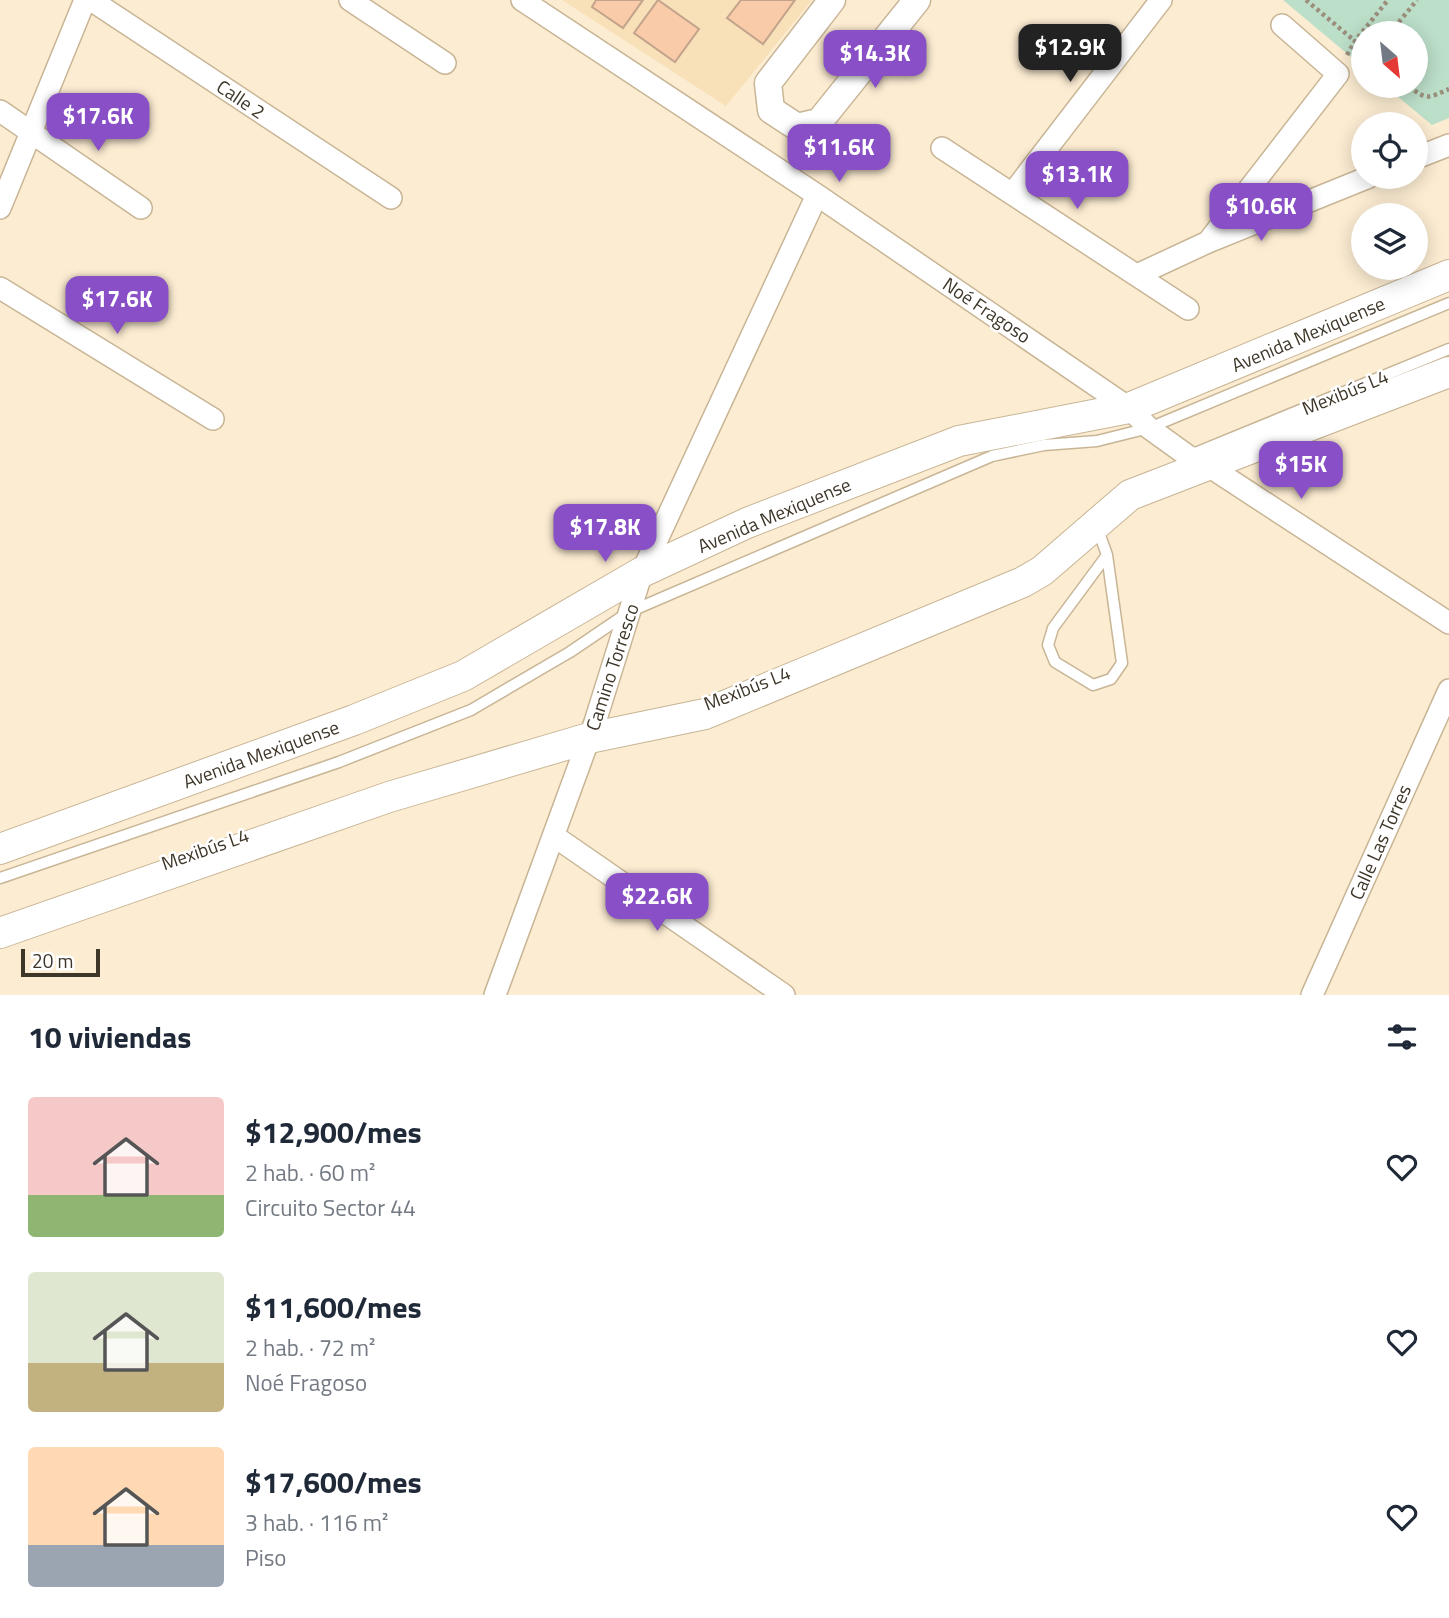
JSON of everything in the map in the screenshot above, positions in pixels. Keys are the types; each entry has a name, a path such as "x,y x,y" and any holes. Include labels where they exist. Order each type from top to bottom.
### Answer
{"main road":[{"name":"Avenida Mexiquense","path":"0,849 354,720 463,676 642,572 747,523 960,441 1062,419 1139,418 1449,275"},
{"path":"0,933 593,727 705,714 1023,582 1042,571 1130,495 1191,461 1449,372"}],"street":[{"path":"0,208 85,0"},
{"name":"Calle 2","path":"91,0 391,198"},
{"path":"350,0 445,63"},
{"name":"Noé Fragoso","path":"522,0 817,195 1139,418 1191,461 1449,623"},
{"path":"832,0 768,83 771,110 797,127 819,121 917,0"},
{"path":"1012,194 1161,0"},
{"path":"1208,242 1338,74 1282,25"},
{"path":"0,111 141,208"},
{"path":"1428,153 1449,145"},
{"path":"942,148 1188,309"},
{"path":"1137,275 1208,242 1351,184"},
{"name":"Camino Torresco","path":"500,993 593,727 642,572 817,195"},
{"path":"0,288 213,419"},
{"name":"Calle Las Torres","path":"1312,995 1449,690"},
{"path":"554,836 784,995"}],"lane":[{"name":"Mexibús L4","path":"0,878 339,762 471,710 570,652 629,612 992,456 1044,445 1097,441 1139,418 1449,303"},
{"name":"Mexibús L4","path":"1191,461 1449,349"},
{"name":"Mexibús L4","path":"619,720 667,715 711,705 1027,572 1124,493 1166,468"},
{"path":"1096,525 1107,555 1122,663 1111,679 1093,685 1055,662 1048,645 1053,628 1107,555"},
{"name":"Mexibús L4","path":"0,921 401,781"}],"path":[{"path":"1306,0 1351,37"},
{"path":"1371,21 1388,0"},
{"path":"1400,21 1418,0"},
{"path":"1338,74 1351,48"},
{"path":"1428,97 1449,89"}],"shaded area":[{"path":"562,0 812,0 726,106"}],"green space":[{"path":"1283,0 1449,0 1449,118 1432,125 1428,122 1428,112 1416,112 1399,98 1428,98 1428,21 1351,21 1351,57"}],"building":[{"path":"596,0 643,0 623,28 592,7"},
{"path":"658,0 699,29 675,62 634,33"},
{"path":"741,0 795,0 763,44 727,18"}]}
